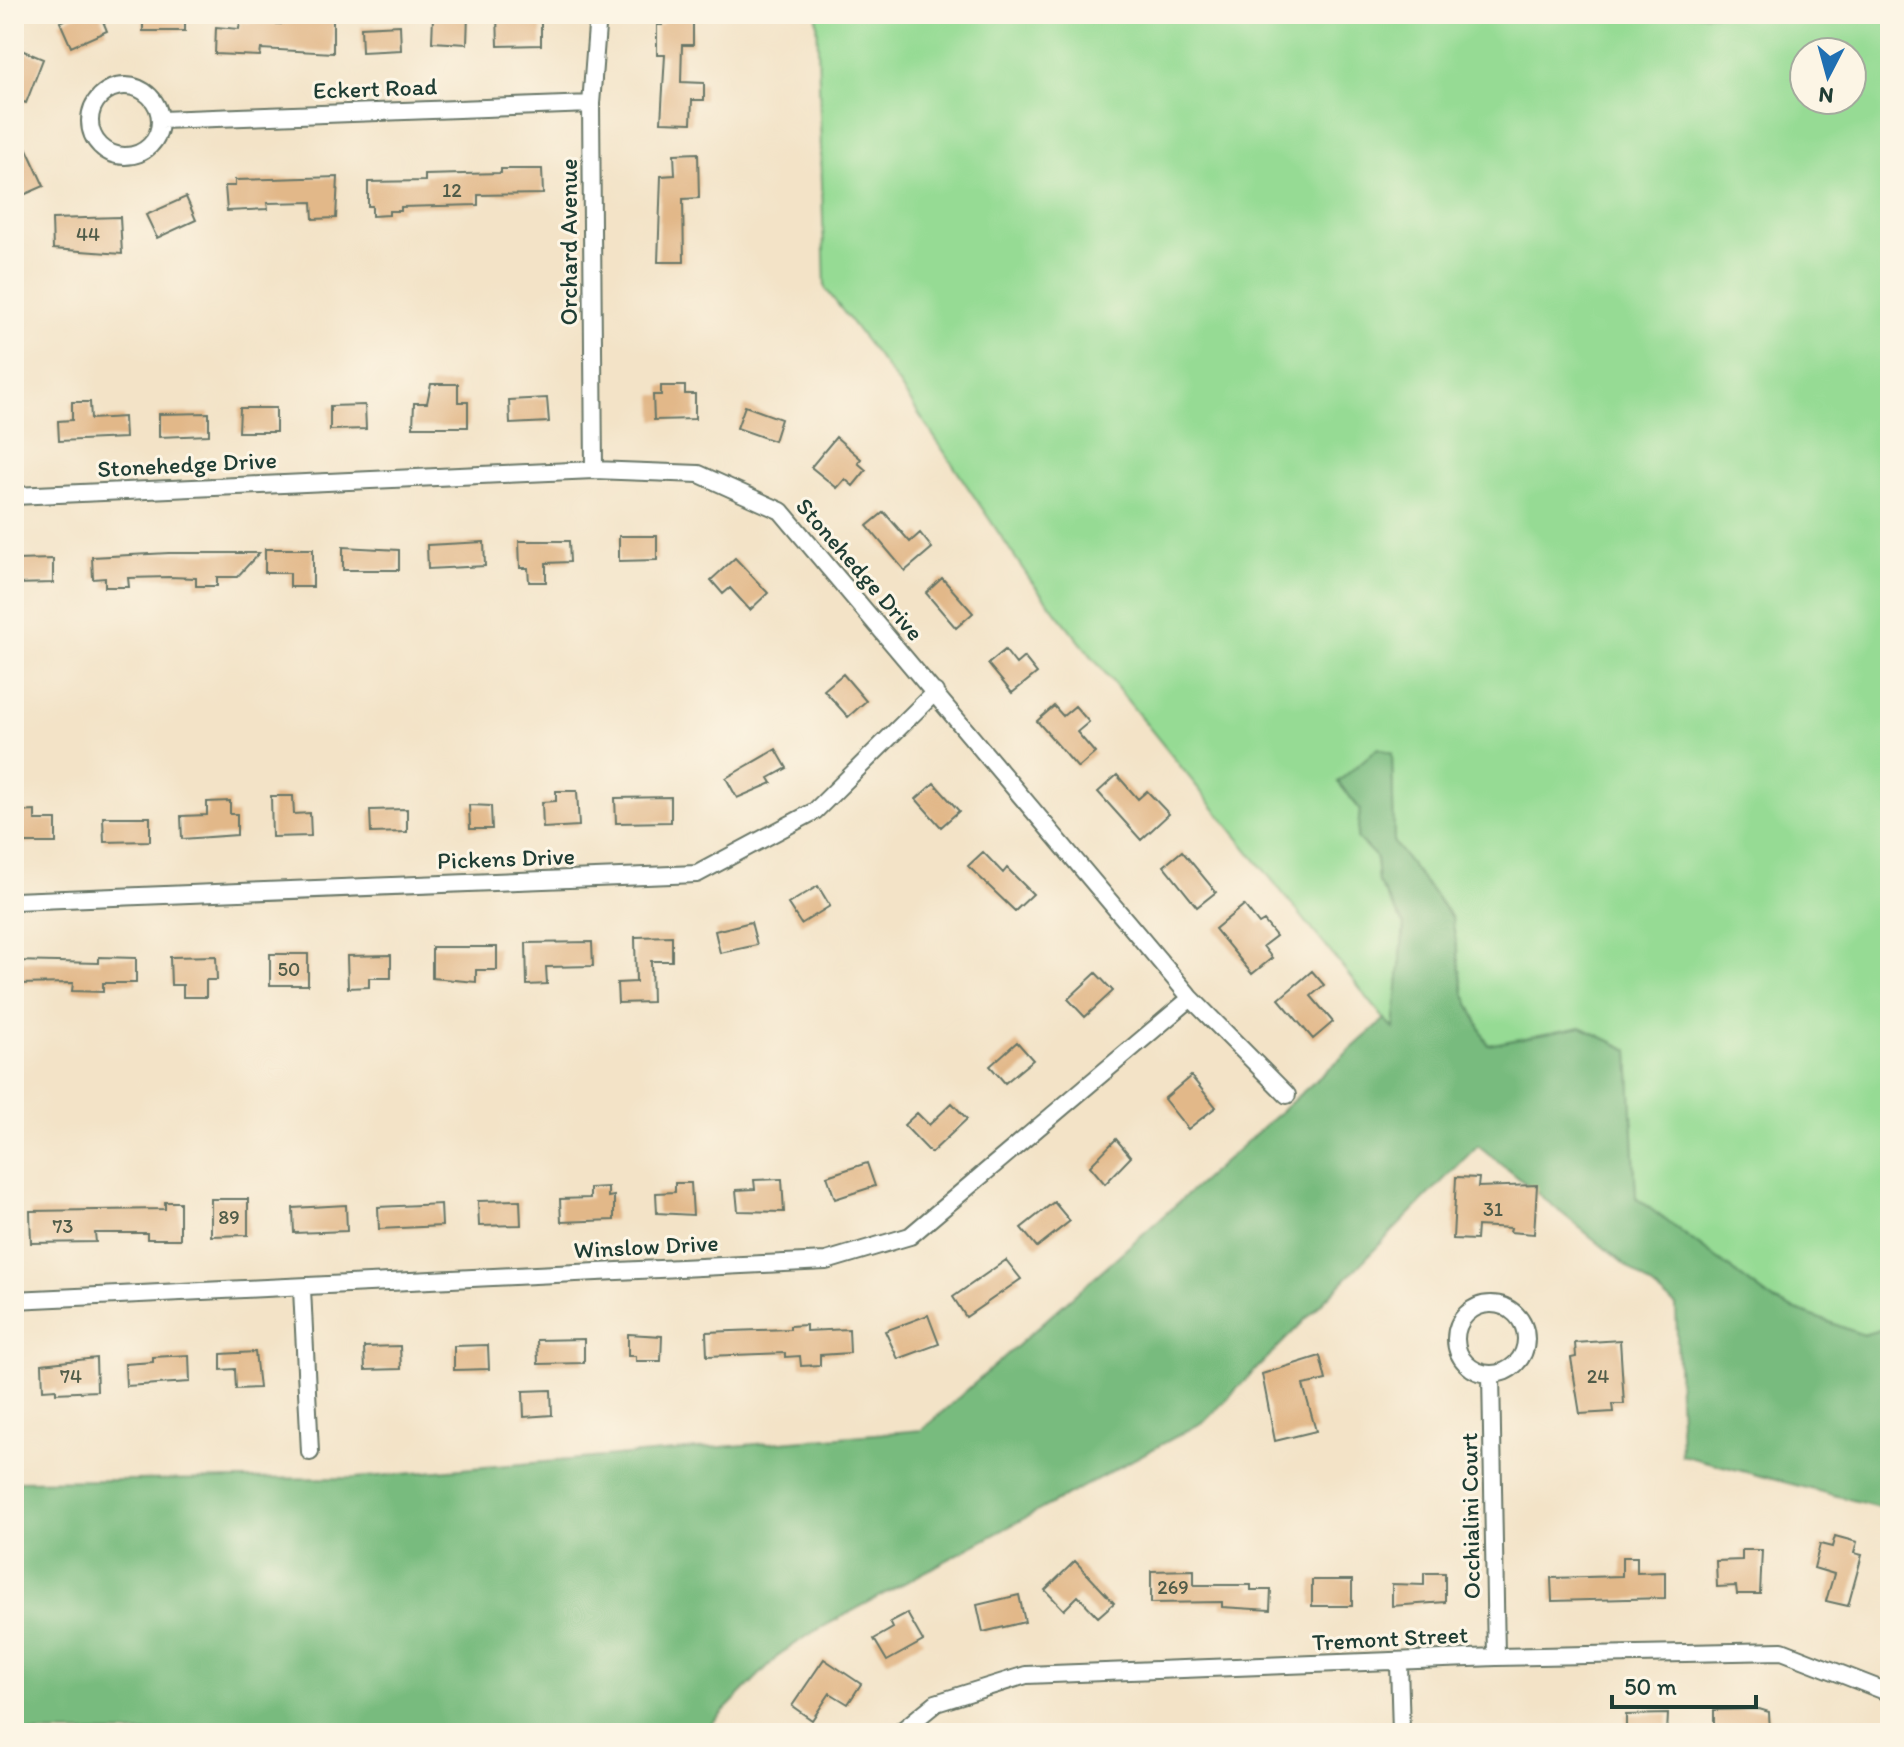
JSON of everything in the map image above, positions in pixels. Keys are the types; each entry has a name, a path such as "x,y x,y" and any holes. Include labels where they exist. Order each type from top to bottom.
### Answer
{"street":[{"name":"Orchard Avenue","path":"594,470 591,104 598,14"},
{"path":"123,86 145,92 153,99 161,120 154,143 145,151 122,157 101,147 90,126 95,104 111,89 123,86"},
{"name":"Eckert Road","path":"161,120 591,104"},
{"name":"Stonehedge Drive","path":"14,496 594,470 699,474 781,511 1191,998 1287,1095"},
{"name":"Pickens Drive","path":"14,901 697,874 815,811 935,692"},
{"name":"Winslow Drive","path":"14,1300 302,1289 826,1261 910,1236 1191,998"},
{"path":"302,1289 310,1452"},
{"path":"1488,1303 1500,1305 1518,1317 1526,1337 1520,1359 1502,1372 1491,1374 1470,1367 1462,1360 1455,1340 1456,1329 1468,1312 1488,1303"},
{"name":"Occhialini Court","path":"1491,1374 1496,1657"},
{"name":"Tremont Street","path":"899,1733 936,1703 1026,1675 1496,1657 1782,1651 1890,1693"},
{"path":"1399,1663 1401,1733"}],"green space":[{"path":"817,14 1890,14 1890,1327 1863,1335 1775,1302 1636,1198 1629,1050 1581,1027 1488,1046 1464,993 1452,918 1394,843 1392,753 1338,782 1360,810 1358,838 1376,857 1378,882 1404,925 1394,1031 1031,581 898,383 825,288"},
{"path":"1378,748 1392,753 1394,843 1452,918 1464,993 1488,1045 1581,1027 1629,1050 1636,1198 1775,1302 1863,1335 1890,1327 1890,1510 1681,1455 1676,1306 1478,1145 1205,1421 815,1631 780,1654 702,1733 14,1733 14,1481 355,1478 922,1430 1385,1019 1394,1029 1404,925 1378,882 1376,857 1357,838 1360,809 1338,782"}],"building":[{"path":"79,14 100,14 107,31 71,47 60,22"},
{"path":"143,14 185,14 185,31 143,31"},
{"path":"448,14 468,14 467,44 432,42 433,17 448,18"},
{"path":"497,14 541,14 541,45 498,46"},
{"path":"281,16 333,16 333,53 261,49 260,56 215,54 216,27 239,29 240,22 281,24"},
{"path":"662,19 693,19 693,45 682,45 681,82 704,83 704,100 692,100 691,123 661,122 665,55 657,55 657,25 662,25"},
{"path":"400,25 401,50 362,52 361,27"},
{"path":"14,47 43,59 26,103 14,99"},
{"path":"26,147 44,186 19,197 14,186 14,153"},
{"path":"698,153 699,198 683,199 684,262 658,262 661,176 675,175 674,154"},
{"path":"501,169 542,169 543,194 478,195 478,205 401,207 401,211 389,211 389,215 372,216 372,206 368,206 368,182 425,181 425,175 501,173"},
{"path":"338,177 336,218 313,219 312,202 267,203 268,209 227,211 225,186 235,186 235,180"},
{"path":"186,197 196,220 157,238 146,215"},
{"path":"120,217 122,254 53,249 52,219"},
{"path":"431,384 458,384 458,402 468,402 468,427 413,427 414,403 427,403"},
{"path":"661,386 685,386 685,394 695,394 695,419 654,420 653,395 661,395"},
{"path":"547,398 549,422 510,424 509,400"},
{"path":"72,402 90,402 91,419 124,417 125,438 59,441 58,421 72,420"},
{"path":"365,405 366,429 330,430 330,406"},
{"path":"745,406 781,419 774,441 737,428"},
{"path":"240,408 276,408 276,432 239,432"},
{"path":"209,413 209,435 159,437 159,414"},
{"path":"836,437 861,459 858,463 866,470 853,486 845,479 837,488 811,467"},
{"path":"884,512 910,542 920,533 932,548 905,571 867,526"},
{"path":"619,536 657,536 657,560 619,561"},
{"path":"519,541 569,541 570,562 546,563 546,582 529,582 528,568 520,568"},
{"path":"484,542 485,566 428,569 427,545"},
{"path":"343,547 399,550 399,570 343,570"},
{"path":"265,549 313,549 313,587 290,587 290,573 265,573"},
{"path":"259,553 237,577 217,577 217,586 196,586 196,578 169,577 128,578 129,587 105,587 105,578 93,579 92,557"},
{"path":"735,558 768,593 750,610 730,588 723,594 711,580"},
{"path":"53,559 53,583 14,584 14,560"},
{"path":"942,578 973,613 956,628 926,593"},
{"path":"1005,650 1016,664 1024,657 1037,673 1012,693 988,664"},
{"path":"843,674 866,701 848,717 824,690"},
{"path":"1054,706 1063,716 1075,706 1089,722 1077,732 1095,753 1078,768 1037,721"},
{"path":"776,749 787,768 769,778 772,783 737,798 726,778"},
{"path":"1117,775 1138,799 1147,791 1169,814 1141,840 1098,792"},
{"path":"934,783 959,811 941,827 916,799"},
{"path":"556,791 577,791 579,826 543,828 542,802 556,801"},
{"path":"271,796 293,796 294,814 310,813 311,836 272,837"},
{"path":"671,797 671,822 616,823 615,798"},
{"path":"230,801 230,814 237,814 237,835 182,839 181,816 207,815 207,802"},
{"path":"469,805 491,806 492,829 470,829"},
{"path":"407,809 407,832 371,833 370,810"},
{"path":"35,811 35,820 56,820 56,843 19,843 18,812"},
{"path":"103,817 150,817 150,841 104,842"},
{"path":"1182,851 1216,892 1197,907 1164,866"},
{"path":"983,852 1003,873 1007,868 1033,894 1015,911 968,866"},
{"path":"818,886 830,906 801,924 788,904"},
{"path":"1244,905 1259,924 1264,921 1276,936 1263,946 1272,958 1252,974 1215,929"},
{"path":"751,922 757,945 720,953 715,931"},
{"path":"672,936 672,961 651,961 652,1002 618,1003 617,983 636,982 635,937"},
{"path":"592,942 593,966 546,967 547,984 527,985 526,943"},
{"path":"432,947 497,947 497,970 476,970 476,982 432,978"},
{"path":"270,954 308,954 308,985 270,985"},
{"path":"391,955 391,978 369,978 369,987 348,988 347,956"},
{"path":"216,956 217,980 206,980 206,997 183,997 183,985 171,985 170,957"},
{"path":"99,957 136,958 136,983 103,983 103,992 72,991 73,983 14,984 14,961 99,963"},
{"path":"1312,971 1324,985 1311,996 1333,1022 1313,1039 1279,999"},
{"path":"1096,973 1113,991 1085,1017 1068,999"},
{"path":"1017,1042 1033,1060 1005,1083 990,1066"},
{"path":"1191,1076 1216,1107 1188,1129 1164,1099"},
{"path":"952,1103 967,1119 931,1153 904,1125 917,1113 929,1125"},
{"path":"1116,1139 1131,1157 1105,1184 1090,1166"},
{"path":"867,1163 875,1186 835,1199 827,1176"},
{"path":"1456,1177 1479,1178 1478,1187 1537,1185 1534,1234 1510,1232 1511,1228 1477,1226 1476,1240 1453,1239"},
{"path":"782,1179 784,1212 738,1211 736,1190 755,1189 754,1180"},
{"path":"675,1183 691,1183 693,1215 657,1213 656,1193 675,1192"},
{"path":"608,1187 608,1197 614,1196 614,1220 561,1222 560,1199 590,1198 590,1188"},
{"path":"211,1199 248,1199 248,1235 211,1236"},
{"path":"520,1200 521,1225 479,1226 478,1201"},
{"path":"165,1202 180,1202 180,1239 147,1239 147,1233 95,1233 96,1242 31,1243 30,1211 165,1209"},
{"path":"1054,1202 1070,1221 1037,1247 1021,1228"},
{"path":"441,1204 442,1226 379,1229 378,1207"},
{"path":"346,1205 347,1231 294,1233 293,1208"},
{"path":"1006,1260 1021,1279 966,1317 953,1297"},
{"path":"928,1315 939,1344 898,1359 885,1331"},
{"path":"806,1325 806,1331 849,1329 850,1353 820,1355 820,1365 801,1366 800,1356 785,1357 785,1353 707,1356 706,1332 790,1329 790,1326"},
{"path":"628,1334 662,1336 661,1361 636,1361 636,1356 628,1356"},
{"path":"584,1339 584,1363 538,1364 537,1340"},
{"path":"1620,1340 1624,1404 1612,1404 1613,1412 1580,1414 1571,1358 1576,1357 1575,1343"},
{"path":"488,1345 489,1369 454,1370 454,1346"},
{"path":"400,1346 401,1369 365,1370 364,1347"},
{"path":"255,1352 259,1388 236,1389 235,1369 221,1370 221,1354"},
{"path":"189,1355 190,1382 126,1386 125,1364 153,1362 153,1357"},
{"path":"1320,1356 1326,1380 1303,1385 1316,1431 1275,1441 1262,1374"},
{"path":"96,1358 97,1391 56,1393 56,1389 43,1390 42,1364"},
{"path":"551,1390 552,1415 524,1417 523,1391"},
{"path":"1835,1536 1857,1542 1854,1553 1862,1555 1848,1606 1826,1601 1834,1574 1814,1568 1820,1544 1832,1547"},
{"path":"1742,1550 1762,1550 1760,1594 1737,1594 1736,1586 1717,1587 1716,1561 1742,1560"},
{"path":"1622,1557 1637,1557 1637,1573 1665,1572 1665,1598 1552,1601 1551,1578 1622,1576"},
{"path":"1075,1561 1114,1603 1098,1617 1078,1596 1064,1610 1045,1590"},
{"path":"1194,1570 1194,1585 1251,1585 1251,1590 1271,1590 1270,1610 1222,1607 1222,1602 1151,1603 1151,1571"},
{"path":"1424,1573 1445,1573 1445,1602 1392,1606 1392,1584 1424,1585"},
{"path":"1312,1580 1352,1580 1352,1606 1312,1606"},
{"path":"1019,1595 1025,1622 983,1632 977,1605"},
{"path":"907,1613 923,1641 887,1661 874,1639 893,1628 890,1622"},
{"path":"824,1659 861,1684 848,1704 830,1693 812,1720 792,1706"},
{"path":"1759,1709 1769,1712 1770,1733 1714,1731 1714,1710"},
{"path":"1668,1714 1667,1733 1626,1733 1626,1715"}]}
